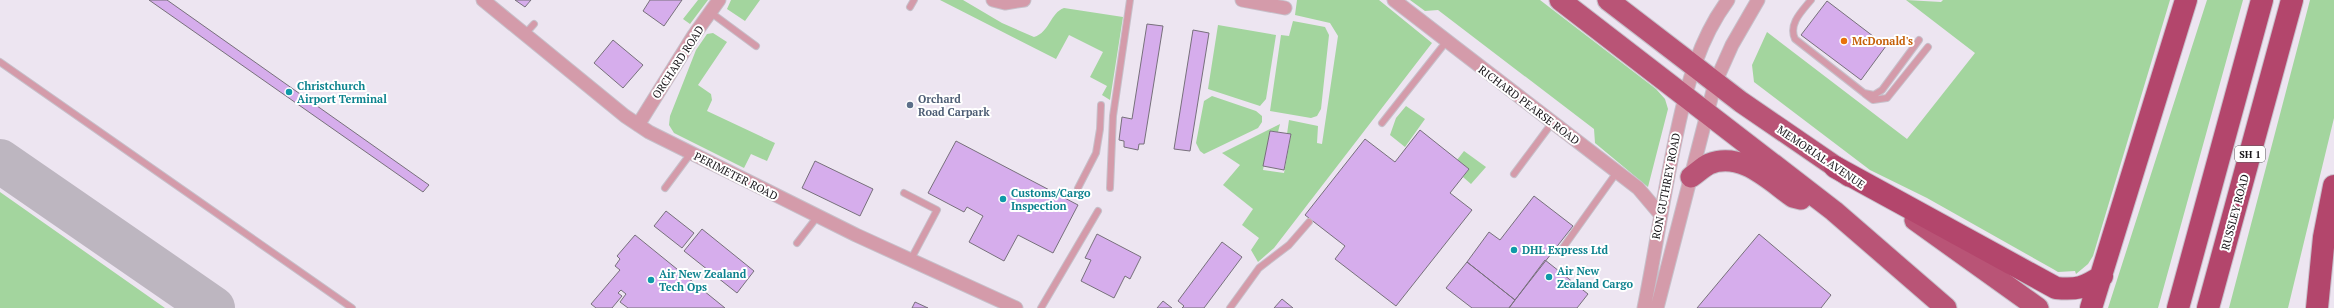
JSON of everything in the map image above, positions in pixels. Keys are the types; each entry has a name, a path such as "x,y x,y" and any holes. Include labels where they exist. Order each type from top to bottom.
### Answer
{"highway":[{"path":"2091,308 2186,0"},
{"name":"SH 1","path":"2178,308 2262,0"},
{"name":"RUSSLEY ROAD","path":"2208,308 2292,0"},
{"path":"1835,167 2056,288 2071,290 2086,287 2102,276"},
{"path":"2303,308 2324,237 2334,186"},
{"path":"2317,308 2324,237"}],"main road":[{"path":"1560,0 1834,211 1946,308"},
{"name":"MEMORIAL AVENUE","path":"1608,0 1715,83 1835,167 1950,244 2038,308"},
{"path":"1692,177 1708,164 1731,161 1742,163 1793,197 1834,211"}],"street":[{"name":"PERIMETER ROAD","path":"483,0 530,29 638,125 817,217 910,261 1016,308"},
{"name":"ORCHARD ROAD","path":"638,125 719,0"},
{"path":"993,0 1005,3 1024,0"},
{"path":"1242,0 1285,4"},
{"name":"RICHARD PEARSE ROAD","path":"1394,0 1446,42 1638,188 1660,214"},
{"name":"RON GUTHREY ROAD","path":"1644,308 1660,214 1685,96 1693,66 1708,33 1728,0"},
{"name":"RON GUTHREY ROAD","path":"1657,308 1715,83 1732,45 1758,0"}],"lane":[{"path":"910,7 914,0"},
{"path":"1110,188 1113,116 1130,0"},
{"path":"1811,0 1794,23 1793,28 1795,39 1873,100 1887,98 1928,47"},
{"path":"710,12 756,46"},
{"path":"1864,93 1874,95 1882,90 1919,40"},
{"path":"1382,123 1446,42"},
{"path":"0,62 352,308"},
{"path":"1078,188 1096,152 1100,129 1101,105"},
{"path":"1514,174 1552,123"},
{"path":"665,188 691,153"},
{"path":"1562,249 1617,172"},
{"path":"904,193 937,210 910,261"},
{"path":"1041,308 1098,211"},
{"path":"797,243 817,217"},
{"path":"1230,308 1259,268 1289,245 1309,222"}],"green space":[{"path":"698,0 708,0 690,24 683,19"},
{"path":"731,0 760,0 745,21 727,9"},
{"path":"940,0 963,0 1002,23 1034,37 1039,35 1047,27 1059,10 1064,8 1123,17 1110,100 1102,95 1107,86 1090,77 1103,52 1069,35 1056,59"},
{"path":"1297,0 1379,0 1432,43 1274,248 1258,262 1251,250 1259,238 1242,225 1253,209 1223,185 1240,165 1222,153 1280,124 1278,132 1270,131 1263,170 1284,173 1291,135 1287,134 1289,120 1318,126 1317,143 1322,144 1338,36 1330,23 1295,15"},
{"path":"1410,0 1540,0 1656,89 1665,99 1668,109 1648,187 1595,143 1594,129 1438,10 1425,11"},
{"path":"1906,0 1941,2 1943,0 2170,0 2093,256 2088,264 2076,274 2075,271 2058,272 1927,198 1870,170 1754,82 1752,65 1767,32 1907,139 1975,53"},
{"path":"2207,0 2243,0 2158,308 2108,308"},
{"path":"2310,0 2334,0 2334,118 2288,308 2229,308"},
{"path":"1293,21 1325,27 1329,35 1321,109 1317,116 1311,118 1270,111 1281,35 1289,36"},
{"path":"1218,25 1276,35 1266,99 1260,106 1208,89"},
{"path":"713,33 727,42 698,85 711,94 712,100 707,111 775,143 767,161 751,154 744,168 674,133 669,125 670,116 696,50 707,34"},
{"path":"1212,96 1256,111 1262,116 1262,122 1258,128 1204,154 1200,151 1196,143 1204,101"},
{"path":"1406,106 1425,119 1405,147 1390,135 1396,118"},
{"path":"1464,151 1486,167 1471,184 1463,177 1469,169 1457,160"},
{"path":"0,192 165,308 0,308"}],"building":[{"name":"Christchurch Airport Terminal","path":"149,0 167,0 429,185 423,192"},
{"path":"515,0 531,0 525,7"},
{"path":"650,0 682,0 664,26 643,11"},
{"name":"McDonald's","path":"1827,1 1886,46 1861,80 1801,35"},
{"path":"1147,24 1163,26 1144,144 1139,144 1138,150 1124,147 1124,141 1119,140 1122,117 1132,119"},
{"path":"1193,30 1209,33 1190,151 1174,149"},
{"path":"613,40 643,65 623,88 594,63"},
{"path":"1420,130 1469,169 1450,193 1472,210 1396,306 1335,259 1345,246 1305,215 1365,139 1395,162"},
{"path":"1270,131 1291,134 1284,170 1263,166"},
{"name":"Customs/Cargo Inspection","path":"956,141 1078,205 1053,253 1018,235 1004,261 969,242 983,216 967,207 964,212 928,193"},
{"path":"815,161 873,189 860,216 802,188"},
{"name":"DHL Express Ltd","path":"1534,196 1573,226 1515,300 1467,262 1489,232 1500,240"},
{"path":"666,211 694,233 682,248 654,226"},
{"path":"702,229 754,271 737,293 684,251"},
{"path":"1097,234 1141,257 1130,279 1125,276 1114,298 1081,281 1091,260 1085,258"},
{"path":"1759,234 1831,295 1821,308 1697,308"},
{"name":"Air New Zealand Tech Ops","path":"635,235 725,308 628,308 620,302 626,294 621,290 618,293 622,296 612,308 596,308 591,304 620,270 615,266 620,259 617,256"},
{"path":"1222,242 1242,257 1204,308 1182,308 1184,306 1178,301"},
{"name":"Air New Zealand Cargo","path":"1545,260 1588,294 1577,308 1509,308"},
{"path":"1467,262 1515,300 1509,308 1472,308 1446,288"},
{"path":"1282,299 1293,308 1274,308"},
{"path":"1163,301 1172,308 1157,308"},
{"path":"915,302 928,308 912,308"}],"taxiway":[{"path":"0,161 213,308"}],"place":[{"name":"McDonald's","path":"1844,41"},
{"name":"Christchurch Airport Terminal","path":"289,92"},
{"name":"Orchard Road Carpark","path":"910,105"},
{"name":"Customs/Cargo Inspection","path":"1003,199"},
{"name":"DHL Express Ltd","path":"1514,250"},
{"name":"Air New Zealand Cargo","path":"1549,277"},
{"name":"Air New Zealand Tech Ops","path":"651,280"}]}
